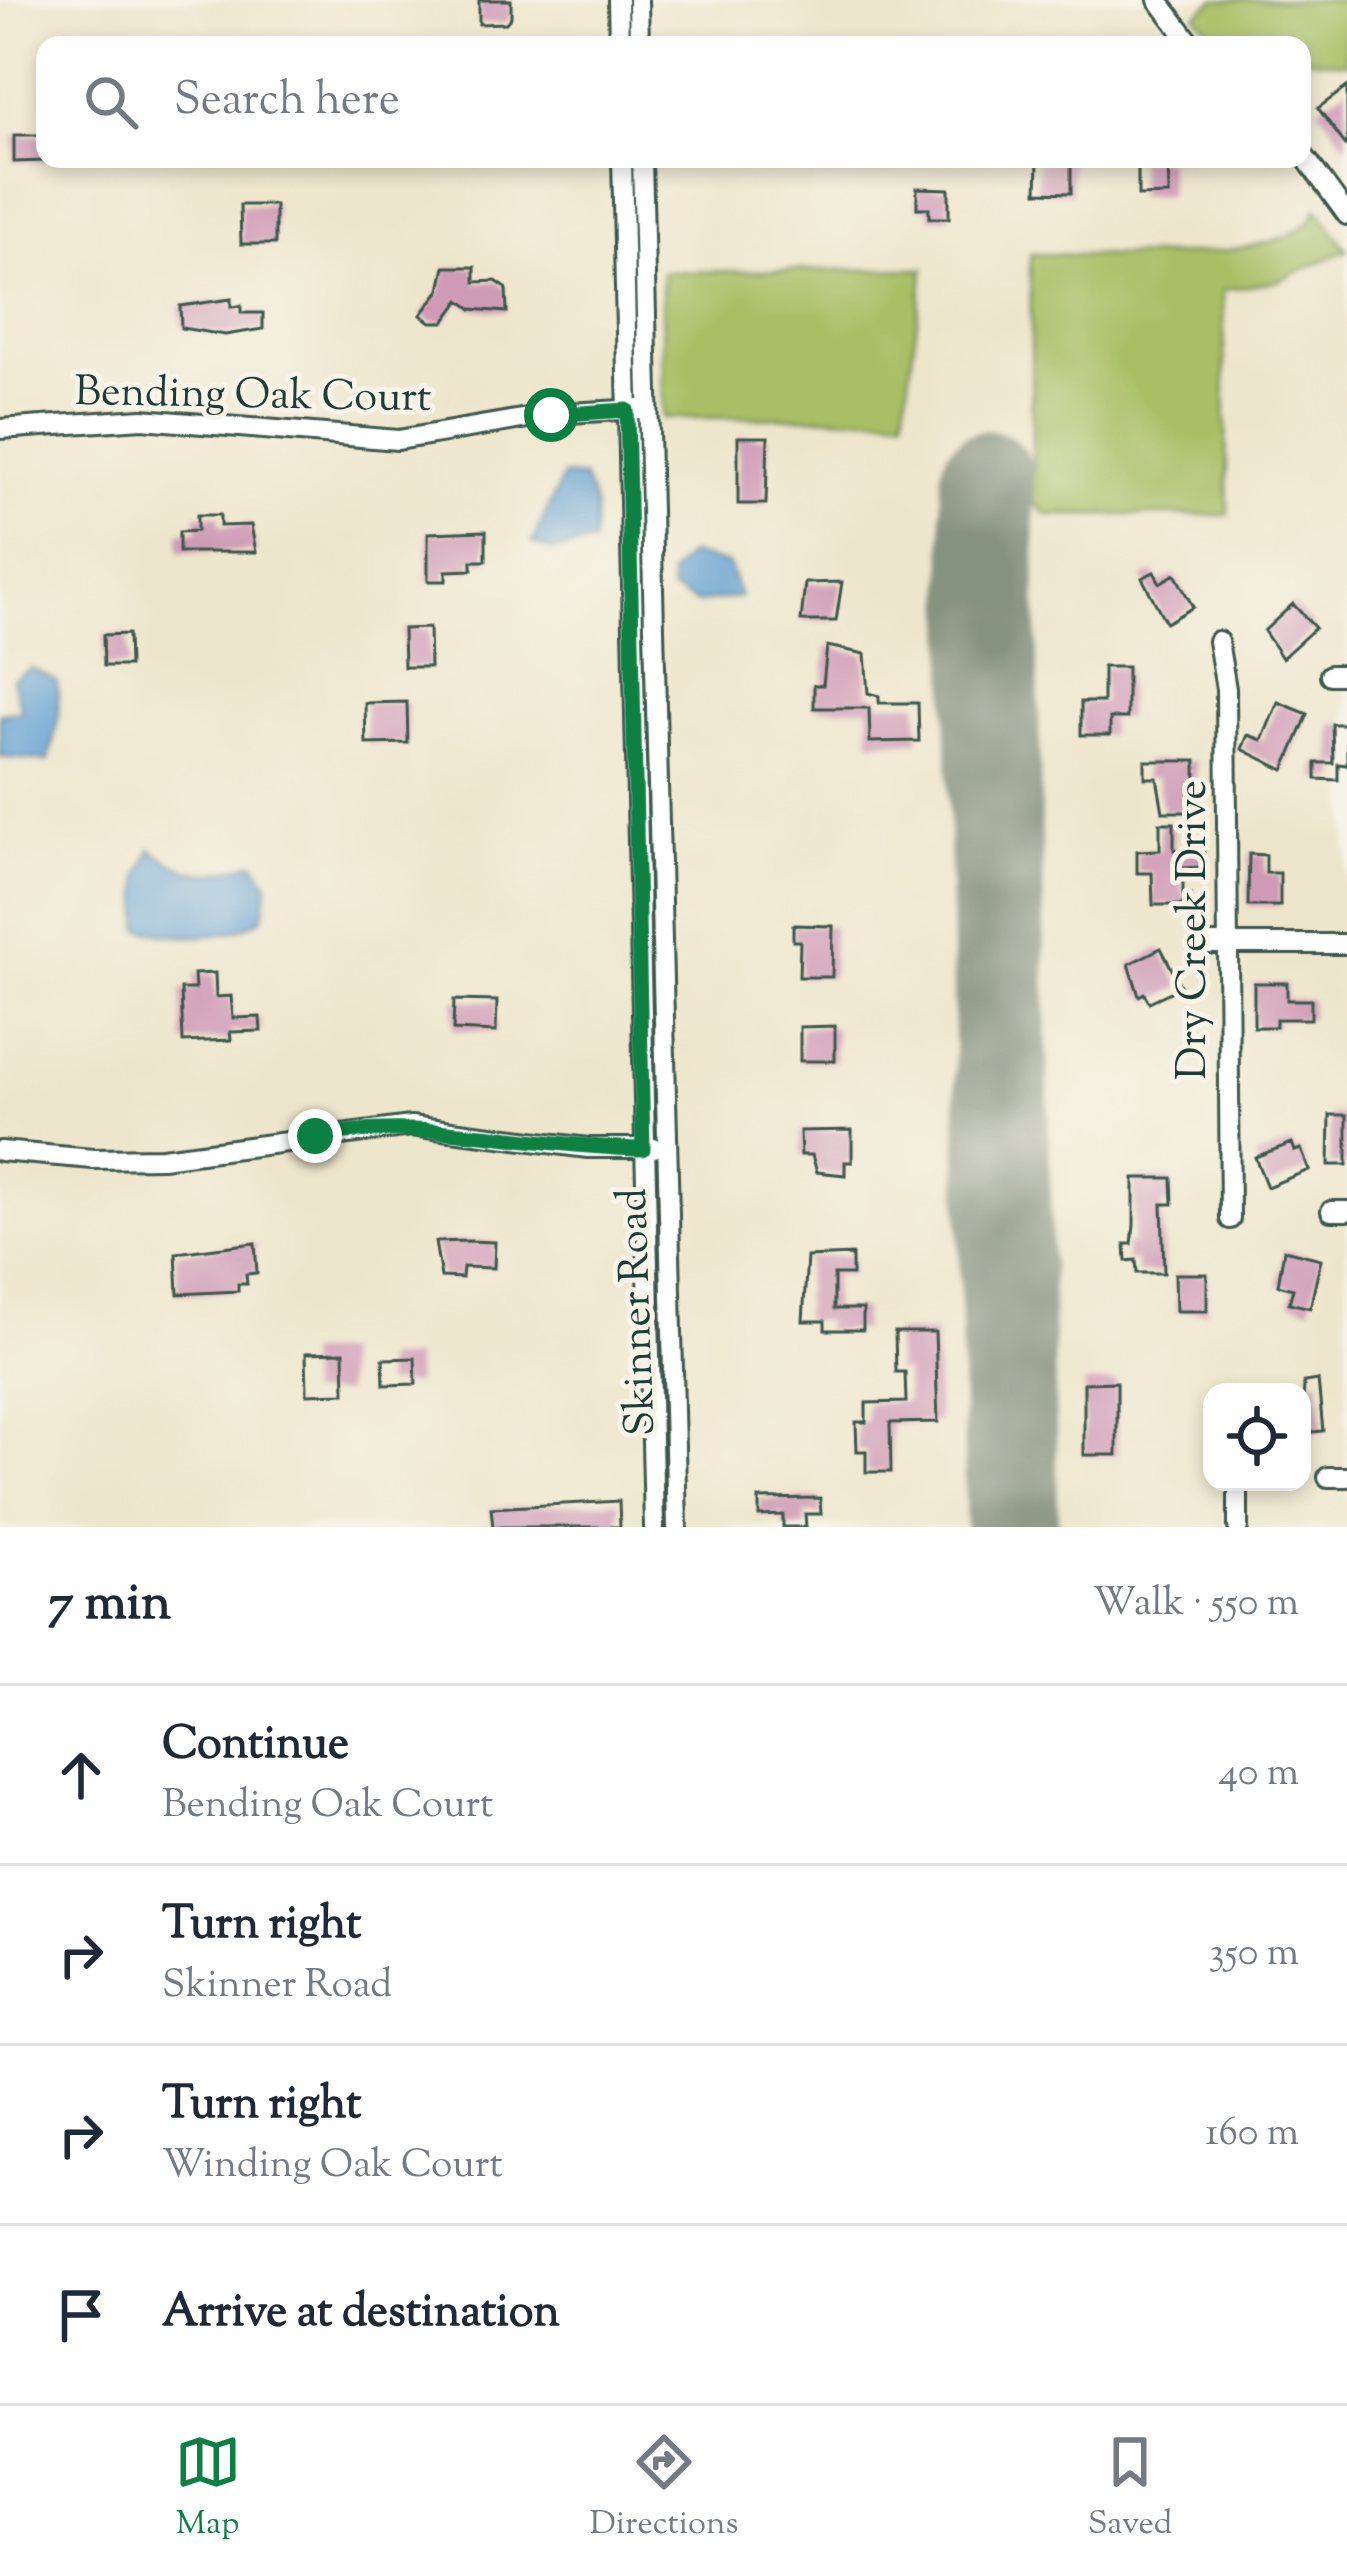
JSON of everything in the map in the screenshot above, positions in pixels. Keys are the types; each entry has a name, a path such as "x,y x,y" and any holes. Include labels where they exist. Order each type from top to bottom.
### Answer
{"street":[{"path":"618,0 619,36"},
{"path":"638,0 639,36"},
{"path":"1158,0 1185,36"},
{"path":"1311,165 1347,215"},
{"name":"Skinner Road","path":"623,168 637,410 677,1527"},
{"name":"Skinner Road","path":"642,168 637,410 643,1149 654,1527"},
{"name":"Bending Oak Court","path":"0,429 142,419 398,440 551,415 637,410"},
{"name":"Dry Creek Drive","path":"1218,641 1226,689 1224,944 1230,1220"},
{"path":"1201,944 1347,944"},
{"path":"0,1151 94,1159 162,1158 411,1126 588,1148 664,1148"},
{"path":"1238,1491 1238,1527"}],"green space":[{"path":"1215,0 1347,0 1347,63 1311,59 1311,36 1215,36 1196,15"},
{"path":"1317,208 1347,250 1275,282 1223,290 1228,515 1047,515 1033,502 1030,254 1140,256 1233,249 1273,241 1302,227"},
{"path":"924,269 904,417 663,418 662,272"}],"water":[{"path":"563,476 584,478 595,508 593,543 554,551 532,543"},
{"path":"689,554 728,564 740,597 697,603 671,590 671,573"},
{"path":"31,668 57,681 59,715 49,761 0,757 0,713 22,711 12,679"},
{"path":"151,849 178,866 201,873 255,862 268,884 263,918 234,931 203,936 140,929 140,875"}],"building":[{"path":"479,0 511,0 511,17 506,23 479,24"},
{"path":"1347,87 1347,147 1318,108"},
{"path":"14,135 36,135 36,161 14,162"},
{"path":"1038,168 1071,168 1071,193 1037,192"},
{"path":"1138,168 1168,168 1169,195 1138,196"},
{"path":"917,188 949,189 949,218 929,218 929,208 917,208"},
{"path":"240,205 275,205 275,244 241,244"},
{"path":"445,267 475,267 475,282 496,281 506,288 507,312 472,309 460,300 444,322 431,322 421,315 440,290"},
{"path":"231,299 231,307 241,306 241,313 263,313 263,329 225,335 181,328 180,306"},
{"path":"738,437 768,437 766,504 738,504"},
{"path":"197,515 220,515 220,526 251,525 256,552 179,552 179,532 197,531"},
{"path":"486,531 486,561 472,561 472,570 446,571 446,581 428,581 428,533"},
{"path":"1154,572 1160,583 1175,574 1193,607 1166,623 1142,578"},
{"path":"842,582 836,621 801,621 805,583"},
{"path":"1293,604 1315,628 1282,658 1264,631"},
{"path":"429,628 430,667 404,667 403,629"},
{"path":"128,634 129,666 104,666 103,635"},
{"path":"827,646 865,654 868,693 879,696 879,703 918,703 919,741 870,742 869,708 814,708 814,685 823,685"},
{"path":"1103,667 1127,667 1127,718 1110,718 1110,735 1081,735 1081,702 1103,702"},
{"path":"407,702 408,743 366,744 365,703"},
{"path":"1278,702 1308,714 1284,770 1242,749 1248,735 1262,740"},
{"path":"1332,724 1347,724 1347,765 1338,764 1338,780 1316,779 1316,763 1333,763"},
{"path":"1145,761 1196,761 1196,796 1189,796 1189,812 1163,812 1157,778 1145,778"},
{"path":"1160,823 1174,823 1174,850 1204,850 1204,867 1183,868 1183,894 1190,894 1191,905 1153,905 1152,873 1137,873 1137,851 1160,850"},
{"path":"1249,854 1266,855 1266,873 1280,873 1280,906 1248,906"},
{"path":"793,925 833,926 832,977 799,977 800,941 793,941"},
{"path":"1161,948 1181,987 1149,1002 1144,993 1139,996 1129,964"},
{"path":"215,973 216,997 231,996 233,1018 260,1017 261,1031 230,1032 231,1040 183,1042 181,989 195,989 194,974"},
{"path":"1254,983 1287,983 1287,1000 1311,1000 1311,1019 1276,1019 1276,1027 1254,1027"},
{"path":"454,1000 497,1001 496,1032 453,1030"},
{"path":"835,1026 835,1061 800,1061 800,1027"},
{"path":"1330,1115 1347,1115 1347,1165 1329,1165"},
{"path":"852,1130 852,1162 845,1162 845,1175 817,1172 812,1155 801,1155 800,1131"},
{"path":"1292,1143 1295,1151 1301,1149 1309,1170 1267,1187 1255,1157"},
{"path":"1134,1178 1172,1178 1173,1204 1162,1204 1164,1273 1137,1273 1136,1260 1126,1261 1125,1244 1132,1244 1134,1225"},
{"path":"435,1242 495,1242 494,1268 463,1267 462,1278 441,1277"},
{"path":"255,1243 257,1273 246,1274 247,1284 238,1284 238,1291 178,1294 176,1253"},
{"path":"1284,1250 1321,1259 1310,1308 1289,1303 1293,1289 1278,1285"},
{"path":"852,1255 852,1275 834,1275 834,1309 863,1309 863,1330 825,1330 825,1321 803,1321 807,1257"},
{"path":"1175,1274 1207,1274 1207,1311 1176,1311"},
{"path":"895,1332 935,1332 938,1422 890,1423 891,1472 866,1472 866,1451 857,1451 856,1422 866,1422 866,1403 906,1402 905,1372 896,1372"},
{"path":"344,1352 345,1393 307,1394 306,1353"},
{"path":"415,1358 416,1384 384,1385 383,1359"},
{"path":"1318,1380 1323,1431 1311,1432 1311,1383 1304,1382"},
{"path":"1117,1382 1117,1455 1084,1455 1084,1383"},
{"path":"820,1498 821,1514 805,1514 806,1527 783,1527 783,1515 759,1516 759,1499"},
{"path":"619,1501 620,1527 493,1527 491,1508"}],"runway":[{"path":"987,477 1012,1527"}],"route":[{"path":"315,1136 411,1126 588,1148 643,1149 627,410 551,415"}]}
